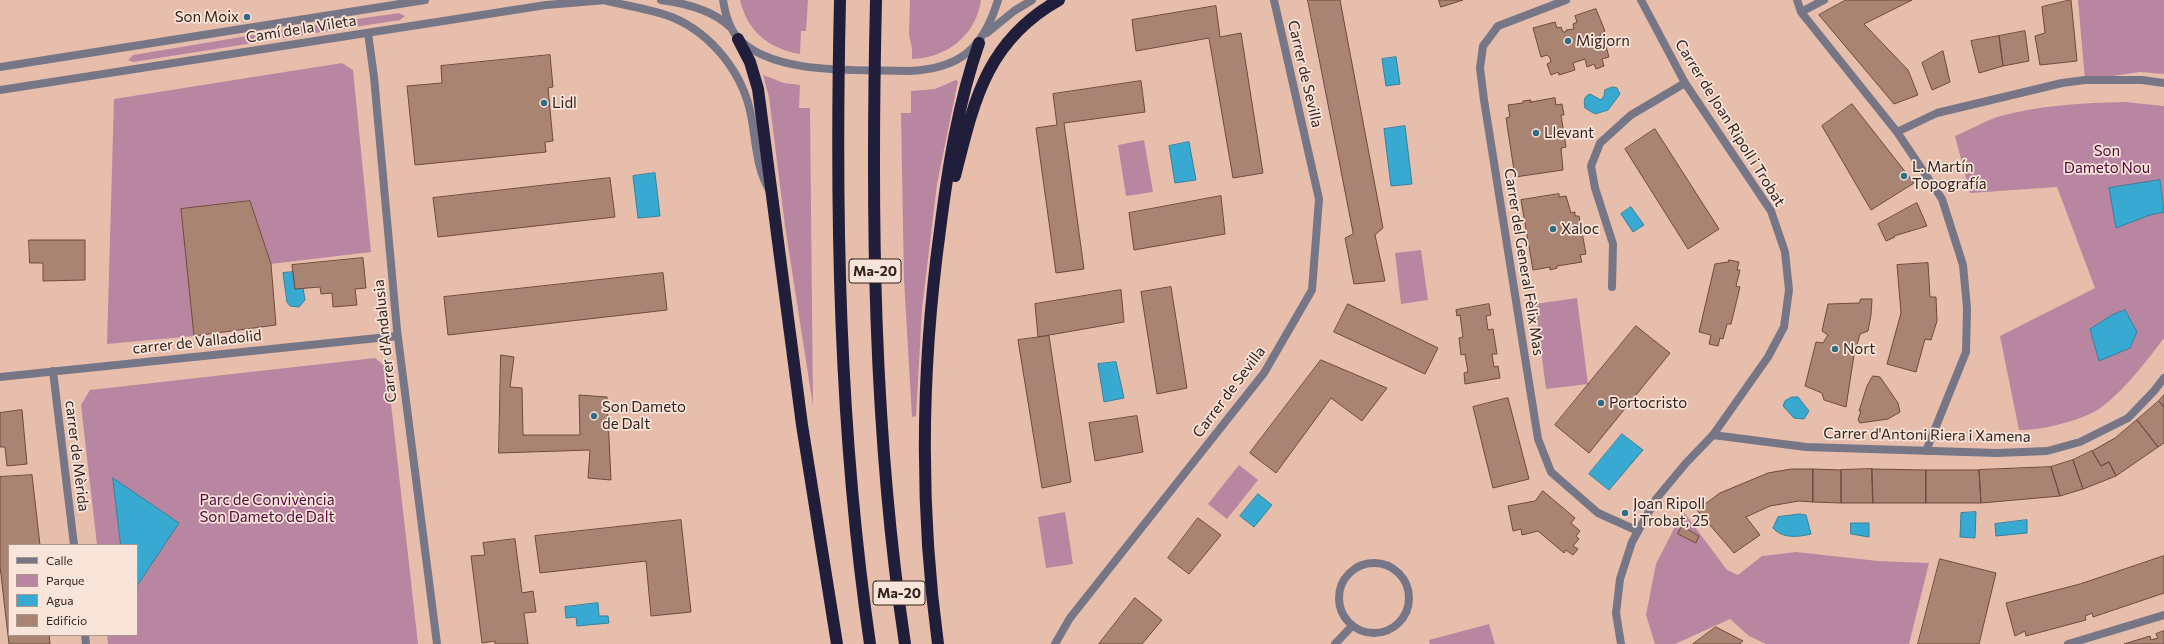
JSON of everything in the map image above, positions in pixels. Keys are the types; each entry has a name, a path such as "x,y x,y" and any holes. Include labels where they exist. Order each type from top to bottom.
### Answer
{"highway":[{"name":"Ma-20","path":"840,0 839,198 844,369 852,486 870,644"},
{"name":"Ma-20","path":"876,0 874,196 879,370 884,456 905,644"},
{"path":"938,245 970,117 990,67 1013,34 1034,16 1059,0"},
{"path":"736,35 751,66 758,89 802,425 837,644"},
{"path":"938,644 927,551 924,469 928,347 938,245 957,122 970,70 982,39"}],"street":[{"name":"Camí de la Vileta","path":"0,67 425,0"},
{"path":"603,0 674,18 702,34 716,48 735,74 745,94 749,105 762,179 772,194"},
{"name":"Camí de la Vileta","path":"0,90 546,5 606,0"},
{"path":"661,0 686,5 722,20 736,35 767,57 799,67 908,71 926,71 955,61 1014,10 1032,0"},
{"path":"723,0 728,19 736,35"},
{"path":"982,39 990,24 998,0"},
{"name":"Carrer de Sevilla","path":"1055,644 1070,618 1264,373 1312,290 1318,199 1274,0"},
{"name":"Carrer del General Fèlix Mas","path":"1566,0 1498,26 1483,46 1480,68 1484,100 1538,439 1550,472 1598,513 1638,531"},
{"name":"Carrer de Joan Ripoll i Trobat","path":"1621,644 1616,613 1620,579 1638,531 1656,499 1686,463 1713,436 1768,357 1784,327 1789,290 1785,252 1771,211 1684,83 1641,0"},
{"path":"1797,0 1801,12 1897,132 1942,199 1963,265 1967,308 1966,352 1926,451"},
{"path":"1801,12 1824,0"},
{"name":"Carrer d'Andalusia","path":"368,33 374,77 398,336 437,644"},
{"path":"1897,132 1937,113 2062,83 2085,80 2142,80 2164,83"},
{"path":"1612,287 1613,244 1595,188 1591,166 1600,143 1631,115 1684,83"},
{"name":"carrer de Valladolid","path":"0,377 398,336"},
{"name":"carrer de Mèrida","path":"53,371 74,544"},
{"name":"Carrer d'Antoni Riera i Xamena","path":"1713,436 1806,447 2016,453 2047,451 2080,442 2128,418 2154,391 2164,378"},
{"path":"1367,563 1379,563 1390,566 1399,573 1406,582 1408,605 1404,616 1396,624 1386,630 1375,633 1363,631 1352,626 1340,607 1339,595 1342,584 1348,574 1357,567 1367,563"},
{"path":"2068,644 2164,615"},
{"path":"1335,644 1352,626"}],"green space":[{"path":"740,0 808,0 806,31 801,31 800,54 779,48 761,37 748,21"},
{"path":"910,0 981,0 978,13 973,24 957,43 925,58 912,59 912,48 909,35"},
{"path":"2078,0 2164,0 2164,74 2140,72 2085,80"},
{"path":"399,13 405,16 400,20 283,38 281,30"},
{"path":"265,33 266,41 133,62 128,60 133,55"},
{"path":"342,63 353,70 371,252 271,264 250,201 181,209 194,336 107,344 114,99"},
{"path":"763,75 784,83 800,85 799,108 810,108 813,406 785,226 769,97"},
{"path":"956,80 958,81 937,184 922,309 916,416 912,417 904,280 901,113 911,113 911,91 935,89"},
{"name":"Son Dameto Nou","path":"2125,102 2164,106 2164,338 2128,383 2103,406 2086,416 2062,424 2039,429 2019,430 2000,336 2095,288 2057,187 1970,193 1955,136 1986,121 2013,113 2045,107"},
{"path":"1144,140 1153,192 1126,196 1118,145"},
{"path":"1421,250 1428,300 1401,304 1395,253"},
{"path":"1577,298 1588,384 1546,389 1535,304"},
{"name":"Parc de Convivència Son Dameto de Dalt","path":"375,358 387,368 418,644 108,644 107,636 138,636 138,544 97,544 81,405 90,390"},
{"path":"1239,465 1258,480 1227,519 1208,504"},
{"path":"1683,511 1727,570 1738,575 1762,556 1796,552 1878,561 1929,563 1909,644 1766,644 1749,636 1730,619 1675,644 1655,644 1646,615 1656,564"},
{"path":"1065,512 1073,564 1046,568 1038,517"},
{"path":"1489,624 1495,644 1430,644 1429,640"}],"water":[{"path":"1396,57 1400,84 1386,86 1382,59"},
{"path":"1613,87 1617,88 1620,94 1608,110 1595,114 1585,108 1584,100 1586,96 1590,94 1601,100 1604,96 1605,90"},
{"path":"1405,126 1412,184 1391,186 1384,129"},
{"path":"1189,142 1196,180 1175,183 1169,146"},
{"path":"655,173 660,216 638,218 633,176"},
{"path":"2160,180 2164,212 2150,215 2116,228 2109,188"},
{"path":"1631,207 1644,225 1633,232 1621,214"},
{"path":"293,272 295,289 303,288 305,300 299,307 290,306 287,302 283,273"},
{"path":"2125,310 2137,332 2130,348 2099,361 2090,329 2112,315"},
{"path":"1116,362 1124,398 1104,402 1098,364"},
{"path":"1792,397 1798,397 1809,411 1804,419 1794,418 1783,406 1785,401"},
{"path":"1622,434 1643,450 1609,490 1589,474"},
{"path":"113,478 179,523 138,584 138,544 121,544"},
{"path":"1258,494 1272,505 1254,527 1240,516"},
{"path":"1976,512 1975,538 1960,537 1961,513"},
{"path":"1800,514 1806,515 1811,534 1786,536 1777,532 1773,528 1778,517"},
{"path":"2027,520 2027,533 1996,536 1995,524"},
{"path":"1851,523 1869,523 1869,537 1851,534"},
{"path":"598,603 599,616 608,616 609,623 577,626 576,617 566,618 565,607"}],"building":[{"path":"1308,0 1340,0 1383,228 1375,235 1385,281 1354,284 1345,238 1353,234"},
{"path":"1439,0 1463,0 1441,7"},
{"path":"1846,0 1912,0 1864,24 1908,70 1918,95 1894,104 1819,15"},
{"path":"2071,0 2077,61 2040,65 2035,36 2045,33 2042,7"},
{"path":"1216,6 1220,37 1241,33 1263,173 1233,178 1209,38 1136,51 1132,20"},
{"name":"Migjorn","path":"1596,9 1605,31 1600,35 1600,43 1602,47 1606,46 1609,57 1602,59 1604,66 1596,69 1594,64 1587,67 1585,59 1573,63 1575,70 1559,75 1558,72 1551,75 1547,64 1551,62 1550,58 1547,55 1541,57 1533,28 1555,22 1557,28 1561,27 1563,32 1566,32 1566,30 1574,29 1573,24 1577,22 1575,16"},
{"path":"2025,31 2029,61 2003,66 1999,36"},
{"path":"1999,36 2003,66 1979,73 1971,41"},
{"path":"1943,51 1950,82 1932,90 1922,63"},
{"path":"550,55 553,87 548,88 553,141 545,142 546,152 415,165 407,86 442,83 441,66"},
{"path":"1141,81 1145,112 1064,123 1084,269 1056,273 1036,128 1057,125 1053,94"},
{"name":"Llevant","path":"1555,98 1556,105 1562,104 1564,115 1561,115 1566,147 1561,148 1563,170 1515,177 1506,118 1510,117 1508,105 1523,103 1523,101 1531,100 1530,102"},
{"path":"1852,104 1914,183 1871,210 1822,126"},
{"path":"1655,129 1719,229 1688,249 1625,149"},
{"path":"610,178 615,217 438,237 433,198"},
{"name":"Xaloc","path":"1559,194 1559,197 1566,196 1571,213 1575,212 1575,216 1579,216 1586,254 1580,255 1582,262 1557,266 1557,268 1550,270 1550,267 1533,270 1521,200"},
{"path":"1221,196 1225,234 1134,250 1129,213"},
{"path":"250,201 271,264 276,325 194,336 181,209"},
{"path":"1917,203 1927,226 1894,236 1895,237 1886,241 1878,224"},
{"path":"29,240 85,240 85,280 43,281 43,263 30,263"},
{"path":"363,258 366,288 355,289 357,305 333,307 332,293 321,294 320,287 295,289 292,265"},
{"path":"1729,260 1739,262 1737,270 1740,270 1736,286 1740,287 1731,324 1727,324 1723,339 1720,338 1718,346 1709,344 1711,335 1699,332 1715,264 1728,262"},
{"path":"1928,263 1930,297 1936,297 1937,321 1931,340 1925,339 1916,372 1887,364 1901,313 1897,265"},
{"path":"663,273 667,310 448,335 444,297"},
{"path":"1171,287 1187,388 1157,394 1141,292"},
{"path":"1121,290 1124,322 1038,337 1035,304"},
{"name":"Nort","path":"1861,299 1872,299 1871,315 1868,331 1860,334 1854,355 1846,407 1824,400 1822,393 1805,386 1816,342 1823,343 1828,335 1822,331 1828,304 1859,303"},
{"path":"1348,304 1438,348 1425,374 1334,332"},
{"path":"1489,304 1491,315 1486,316 1488,330 1493,329 1497,354 1492,354 1494,367 1498,366 1500,378 1465,384 1464,373 1468,372 1465,354 1461,355 1459,338 1463,337 1460,315 1457,316 1456,310"},
{"name":"Portocristo","path":"1636,326 1670,353 1589,453 1555,425"},
{"path":"1049,336 1071,482 1042,488 1018,340"},
{"name":"Son Dameto de Dalt","path":"501,355 514,357 510,387 522,388 523,435 580,435 579,395 607,397 611,480 588,478 590,450 499,453"},
{"path":"1321,360 1387,388 1362,421 1331,398 1276,473 1250,453"},
{"path":"1873,376 1880,377 1898,403 1900,412 1888,419 1860,423 1858,420 1861,411 1859,411 1867,386"},
{"path":"2164,395 2164,407 2159,401"},
{"path":"1508,398 1529,479 1493,488 1473,407"},
{"path":"2159,401 2164,407 2164,443 2158,447 2137,420"},
{"path":"22,410 27,464 7,466 5,447 0,447 0,413"},
{"path":"1137,416 1143,452 1095,461 1089,423"},
{"path":"2137,420 2158,447 2116,476 2109,462 2101,466 2092,451 2115,438"},
{"path":"2092,451 2101,466 2109,462 2116,476 2083,489 2073,460"},
{"path":"2073,460 2083,489 2060,496 2051,467"},
{"path":"2051,467 2060,496 1981,503 1979,470"},
{"path":"1792,469 1813,469 1813,502 1799,501 1770,506 1746,517 1760,535 1734,553 1697,510 1720,493 1768,473"},
{"path":"1813,469 1841,470 1841,503 1813,502"},
{"path":"1872,469 1873,503 1841,503 1841,470"},
{"path":"1872,469 1926,470 1926,503 1873,503"},
{"path":"1926,470 1979,470 1981,503 1926,503"},
{"path":"32,475 40,544 8,544 8,635 0,566 0,477"},
{"path":"1543,491 1575,518 1571,523 1580,531 1576,536 1579,539 1573,546 1578,549 1573,555 1566,550 1564,553 1538,531 1522,535 1521,529 1513,531 1508,506 1535,501"},
{"path":"1198,518 1221,535 1189,574 1168,558"},
{"path":"681,520 691,612 651,616 646,561 540,573 535,536"},
{"path":"1682,526 1699,536 1696,543 1678,534"},
{"path":"515,539 522,593 533,591 536,612 524,613 528,644 495,644 495,641 482,643 471,556 485,555 483,543"},
{"path":"2164,556 2164,593 2093,617 2092,613 2085,616 2086,620 2026,636 2025,631 2015,636 2006,603 2080,584"},
{"path":"1940,559 1996,573 1979,644 1918,644"},
{"path":"1135,598 1162,620 1142,644 1099,644"},
{"path":"1716,627 1743,641 1740,644 1693,644"},
{"path":"2164,631 2164,644 2124,644 2150,636 2151,640 2158,638 2156,634"},
{"path":"8,636 49,636 50,644 9,644"}],"place":[{"name":"Son Moix","path":"247,17"},
{"name":"Migjorn","path":"1568,41"},
{"name":"Lidl","path":"544,103"},
{"name":"Llevant","path":"1536,133"},
{"name":"L. Martín Topografía","path":"1904,176"},
{"name":"Xaloc","path":"1553,229"},
{"name":"Nort","path":"1835,349"},
{"name":"Portocristo","path":"1601,403"},
{"name":"Son Dameto de Dalt","path":"594,416"},
{"name":"Joan Ripoll i Trobat, 25","path":"1625,513"}]}
